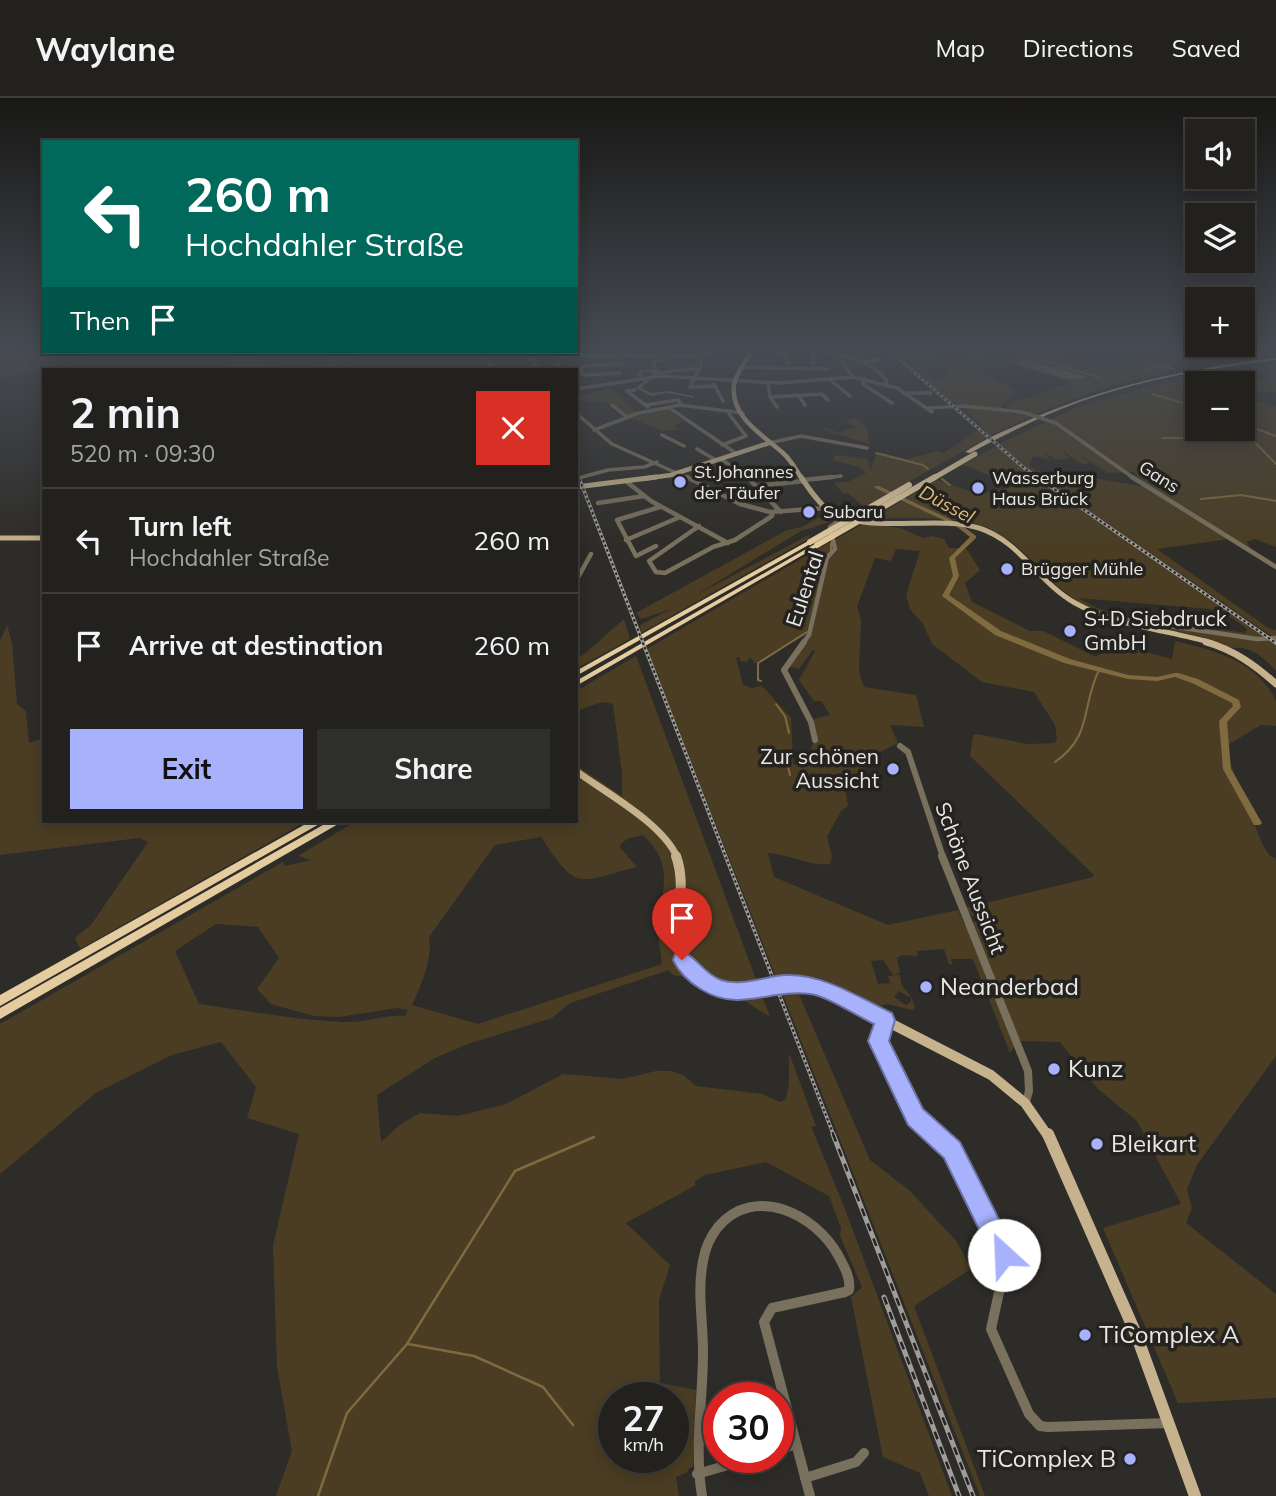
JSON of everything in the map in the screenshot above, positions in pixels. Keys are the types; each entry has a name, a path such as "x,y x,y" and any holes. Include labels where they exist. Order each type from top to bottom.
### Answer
{"highway":[{"path":"578,683 1038,416"},
{"path":"972,453 1051,416"},
{"path":"578,673 814,544"},
{"path":"0,1001 314,823"},
{"path":"0,1014 334,823"}],"main road":[{"path":"745,416 756,432 785,456 827,509 844,517 863,521 960,524 998,536 1059,594 1084,608 1228,649 1252,663 1276,684"},
{"path":"578,487 677,473 769,443"},
{"path":"0,538 42,538"},
{"path":"578,773 661,836 674,851 682,883 677,943 687,967 698,978 717,988 737,992 785,984 815,986 981,1069 1005,1083 1026,1102 1046,1130 1136,1334 1195,1496"}],"street":[{"path":"579,416 610,441 740,504 774,512 827,509"},
{"path":"594,430 633,416"},
{"path":"681,416 738,454"},
{"path":"722,444 746,436 731,416"},
{"name":"Gans","path":"1036,416 1056,423 1129,475 1276,567"},
{"path":"662,435 684,446"},
{"path":"769,443 801,436 867,448"},
{"path":"697,449 742,472 781,512"},
{"path":"582,477 612,468 645,468 657,462"},
{"path":"756,486 841,475"},
{"path":"627,482 660,506 728,542"},
{"path":"598,503 644,496"},
{"path":"656,546 636,556 617,522 618,518 660,506"},
{"path":"699,526 649,561 656,572 665,573 713,547 728,542 772,516 774,512"},
{"path":"626,540 680,517"},
{"name":"Eulental","path":"815,740 813,723 789,685 784,670 811,629 827,558 835,549 830,527 836,522"},
{"path":"578,577 591,554"},
{"path":"1109,617 1257,639 1276,638"},
{"name":"Schöne Aussicht","path":"900,746 908,752 960,906 1028,1071 1030,1089 1026,1102"},
{"path":"885,1020 878,1041 916,1117 952,1150 1001,1245 1005,1265 991,1329 1029,1414 1040,1426 1096,1427 1169,1423"},
{"path":"702,1496 695,1459 703,1352 699,1278 702,1261 715,1231 730,1217 760,1206 788,1210 808,1219 828,1238 850,1283 849,1290 845,1292 772,1308 766,1314 765,1331 810,1496"},
{"path":"805,1478 856,1462 864,1452"},
{"path":"697,1474 703,1472"}],"shaded area":[{"path":"676,416 684,422 674,426 679,429 662,431 631,418"},
{"path":"972,416 1033,416 990,436"},
{"path":"1058,416 1185,416 1185,441 1255,441 1255,416 1276,416 1276,547 1255,539 1247,542 1251,549 1230,539 1157,549 1268,628 1276,630 1276,639 1036,475 999,444","holes":["1060,449 1082,464 1090,463 1075,451 1107,473 1134,472 1147,487 1094,478 1066,484 1029,466 1033,456 1051,460 1044,452 1056,460 1069,458"]},
{"path":"856,418 867,429 870,444 823,430 827,428 839,433 856,427 846,421"},
{"path":"978,430 987,438 864,507 848,493 843,493 834,483 850,481 866,473 859,467 833,460 835,455 868,459 870,472 877,452 907,459 938,451 944,453"},
{"path":"996,446 1038,479 1276,644 1276,671 1251,650 1230,648 1118,619 1209,632 1209,628 1246,633 1247,629 1234,619 1210,609 1078,598 1097,608 1124,616 1102,613 1082,605 1065,593 1020,550 986,527 946,519 873,518 937,480 981,495 1016,486 963,465"},
{"path":"827,513 833,516 833,521 801,531 696,595 809,535 810,538 641,633 640,625 671,609 641,619 636,613 787,530 802,527"},
{"path":"864,523 900,528 923,538 932,536 944,539 949,548 966,548 980,570 965,583 972,602 1030,631 1043,631 1096,657 1116,644 1172,659 1175,641 1219,653 1258,676 1276,701 1276,726 1261,725 1224,747 1262,843 1269,855 1276,859 1276,1056 1197,1165 1187,1189 1192,1208 1186,1223 1276,1294 1276,1398 1178,1403 1103,1228 1181,1204 1137,1121 1098,1089 1060,1042 1018,1041 1010,1053 973,959 951,959 952,964 949,965 944,949 917,951 918,956 902,955 897,958 900,972 895,975 900,975 902,986 910,995 909,997 899,991 894,997 906,1005 911,1002 911,996 915,1008 912,1010 887,1004 873,1008 862,1005 858,994 815,977 813,993 798,992 870,1160 910,1191 957,1242 971,1269 914,1306 985,1496 980,1496 647,649 830,542 833,550 824,559 822,570 826,571 830,558 837,551 835,540","holes":["896,549 920,551 906,595 910,609 923,624 932,644 982,682 1034,692 1055,725 1055,743 1028,744 973,735 970,756 1094,875 1093,877 965,908 977,921 964,924 958,910 888,925 774,877 768,853 815,864 830,864 832,857 827,837 841,811 848,806 844,781 865,768 856,764 898,743 890,725 924,727 916,695 864,687 859,672 861,621 857,606 875,558 891,561","807,634 788,666 799,669 813,650 815,651 799,680 814,701 821,701 830,715 814,719 814,740 806,765 793,764 791,718 762,686 752,688 743,685 736,658 740,657 740,661 747,662 750,657 755,663","883,960 894,976 888,976 890,983 878,984 871,961"]},
{"path":"624,619 630,639 578,668 578,658"},
{"path":"7,625 12,643 17,704 26,711 29,743 42,739 42,823 303,823 80,949 75,938 91,925 148,842 139,838 0,855 0,641"},
{"path":"636,656 770,1017 715,982 673,975 669,970 570,1003 552,1018 468,1044 435,1058 377,1095 381,1142 401,1124 420,1113 458,1116 506,1104 563,1074 622,1079 656,1071 671,1071 683,1075 696,1086 762,1094 780,1102 786,1099 789,1084 789,1053 816,1126 811,1126 843,1204 952,1496 929,1496 920,1473 883,1457 851,1297 862,1287 840,1236 841,1228 829,1196 766,1162 705,1175 694,1182 696,1185 626,1223 670,1265 659,1300 660,1382 598,1382 598,1473 686,1473 676,1477 679,1496 276,1496 292,1451 277,1367 273,1245 299,1134 247,1118 256,1087 221,1042 172,1055 96,1093 0,1174 0,1024 283,862 285,866 311,860 298,856 353,823 578,823 578,766 622,796 622,773 613,704 602,702 578,710 578,690","holes":["643,835 659,857 664,877 658,931 662,964 478,1024 412,1005 428,963 429,937 495,845 541,837 563,867 580,879 601,877 637,867 619,846 627,839","216,924 258,927 279,958 257,989 271,1004 314,1016 339,1017 397,1008 408,1010 405,1016 345,1022 199,1004 175,951"]},
{"path":"689,1389 696,1390 693,1467 689,1468"}],"waterway":[{"path":"1255,429 1276,436"},
{"path":"1162,438 1185,438"},
{"path":"1254,441 1276,464"},
{"path":"876,453 923,465 928,469"},
{"path":"942,479 950,485"},
{"name":"Düssel","path":"877,487 958,525 974,537 952,558 956,576 945,596 998,633 1067,661 1128,677 1157,679 1175,675 1195,681 1236,702 1237,707 1223,721 1227,769 1257,823"},
{"path":"1201,499 1241,495 1276,501"},
{"path":"824,562 824,557 831,553 831,543"},
{"path":"761,681 758,680 758,663 807,632"},
{"path":"1055,762 1067,752 1081,731 1099,670"},
{"path":"776,704 785,716 789,733"},
{"path":"787,762 790,775"},
{"path":"318,1496 347,1413 407,1344 515,1171 594,1137"},
{"path":"408,1344 474,1356 543,1387 573,1425"}],"railway":[{"path":"965,416 1024,468 1276,643"},
{"path":"578,475 834,1136"},
{"path":"833,1134 973,1496"},
{"path":"884,1297 959,1496"}],"place":[{"name":"St.Johannes der Täufer","path":"680,482"},
{"name":"Wasserburg Haus Brück","path":"978,488"},
{"name":"Subaru","path":"809,512"},
{"name":"Brügger Mühle","path":"1007,569"},
{"name":"S+D Siebdruck GmbH","path":"1070,631"},
{"name":"Zur schönen Aussicht","path":"893,769"},
{"name":"Neanderbad","path":"926,987"},
{"name":"Kunz","path":"1054,1069"},
{"name":"Bleikart","path":"1097,1144"},
{"name":"TiComplex A","path":"1085,1335"},
{"name":"TiComplex B","path":"1130,1459"}],"route":[{"path":"682,960 698,978 717,988 737,992 785,984 815,986 885,1020 878,1041 916,1117 952,1150 1004,1255"}]}
